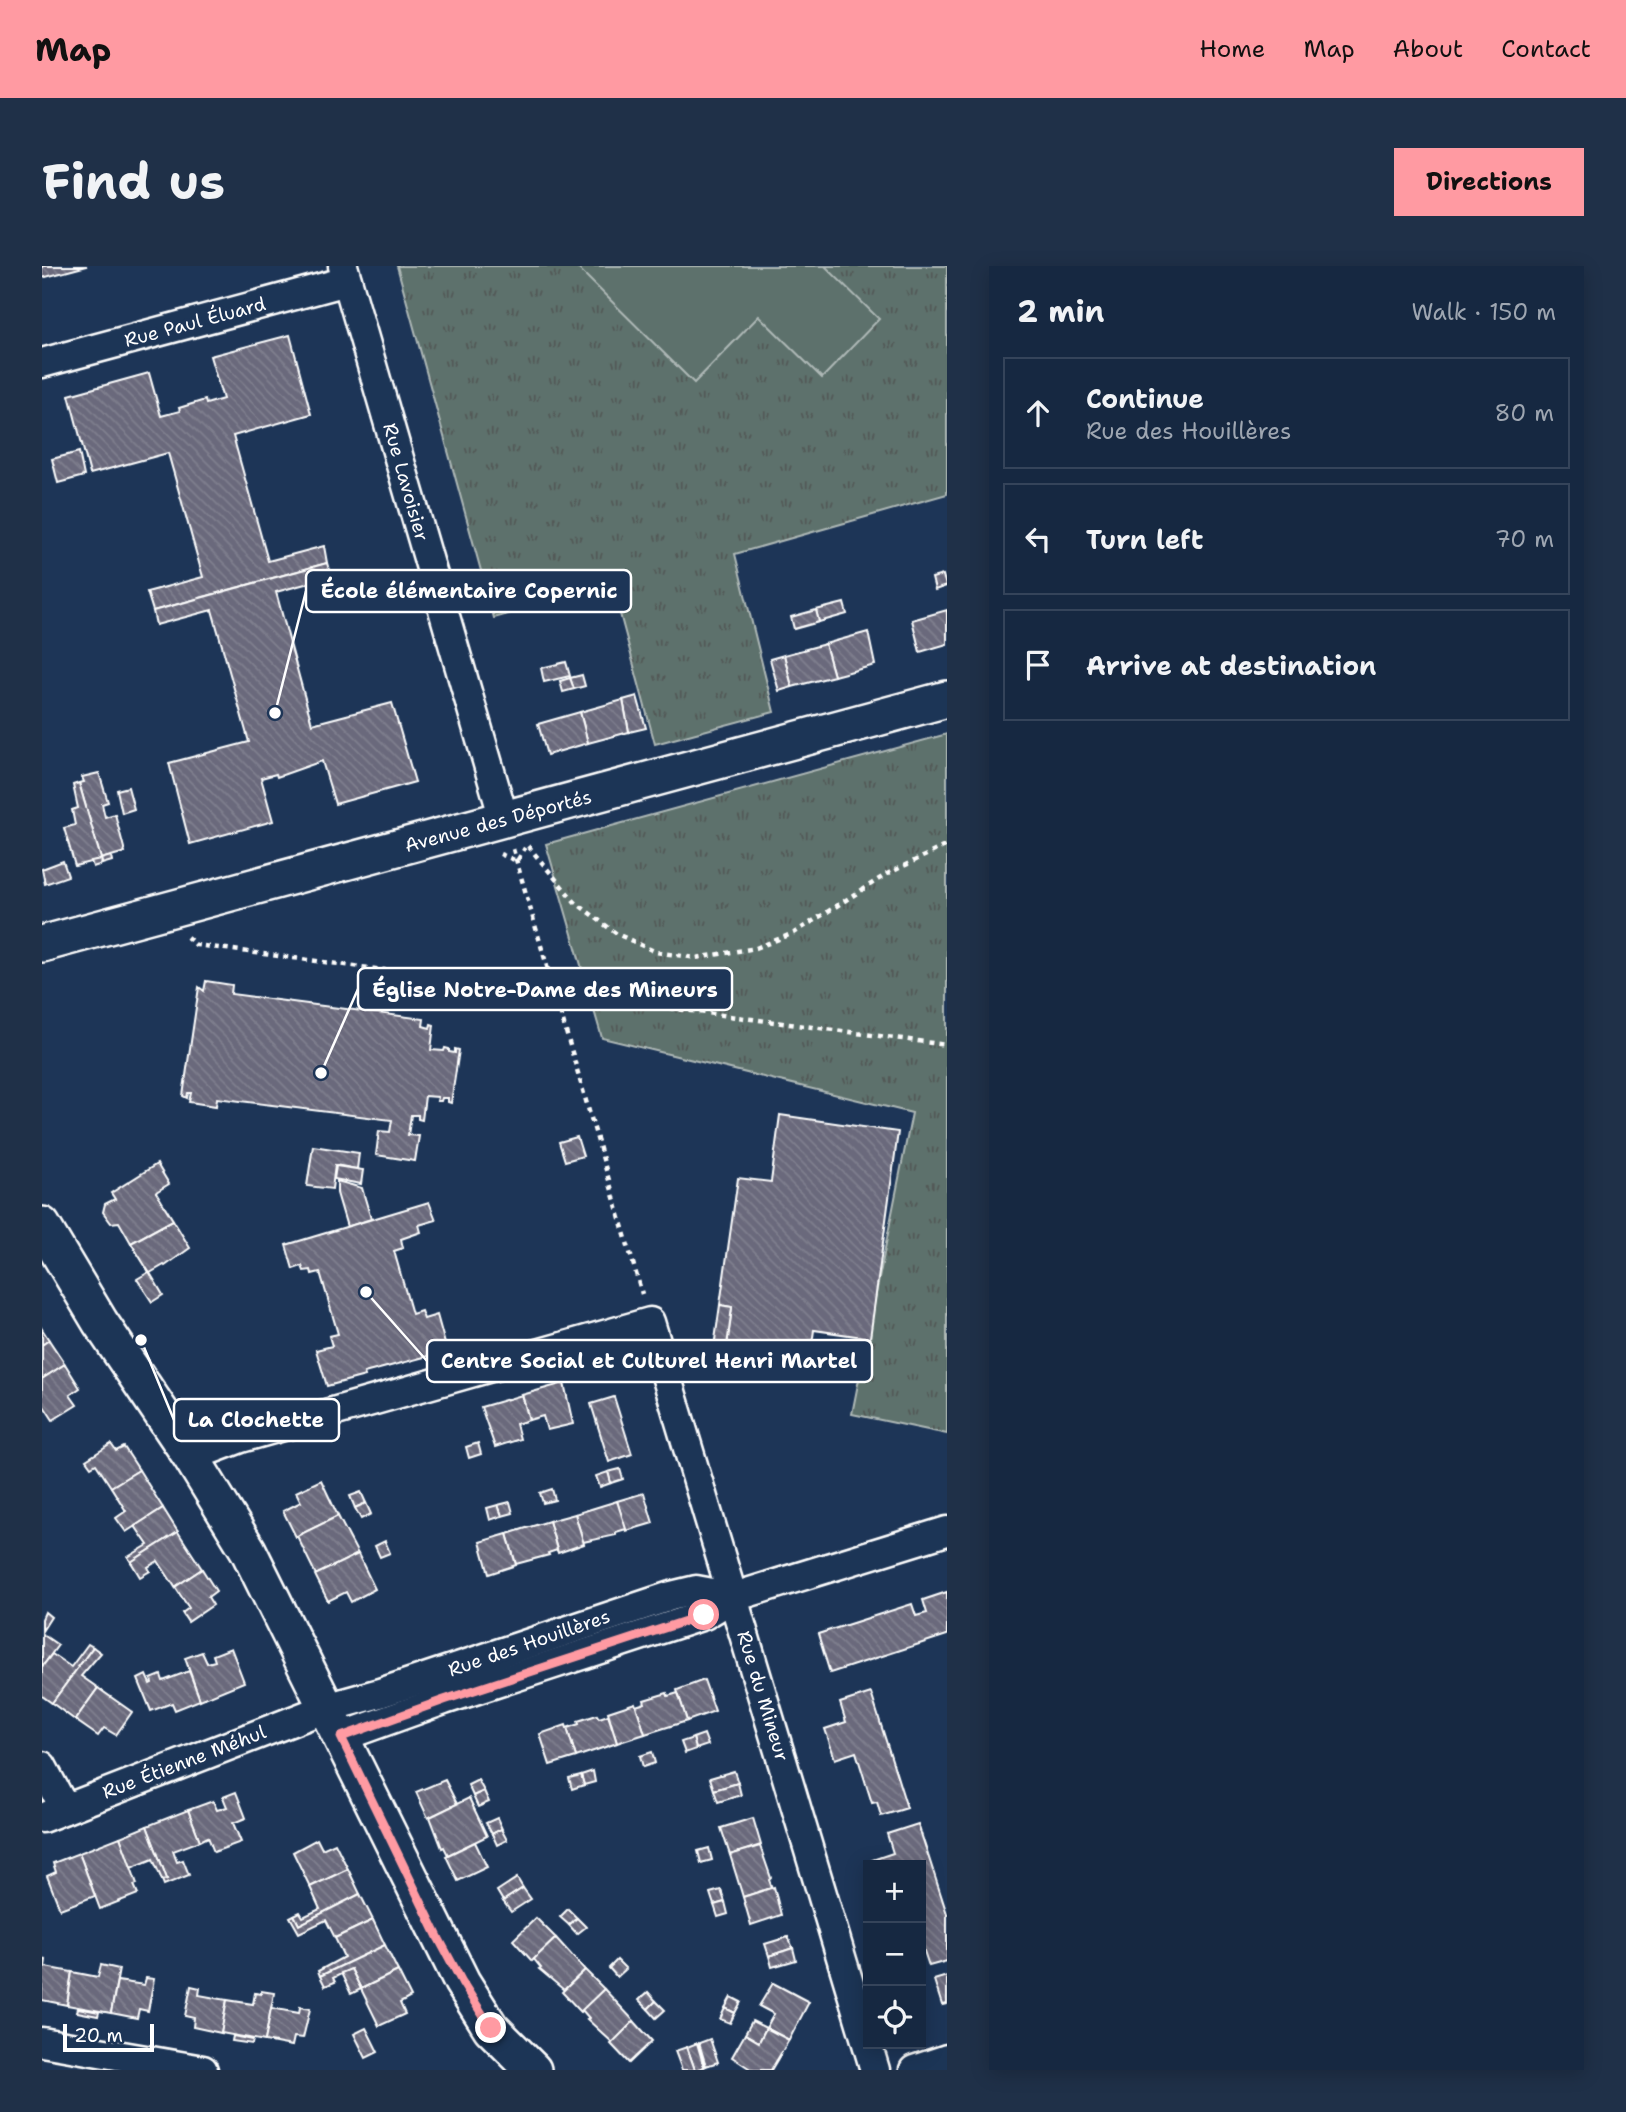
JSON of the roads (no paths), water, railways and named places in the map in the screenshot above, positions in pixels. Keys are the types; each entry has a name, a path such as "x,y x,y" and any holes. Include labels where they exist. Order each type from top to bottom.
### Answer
{"street":[{"name":"Rue Paul Éluard","path":"42,363 345,274"},
{"name":"Rue Lavoisier","path":"345,274 516,832"},
{"name":"Avenue des Déportés","path":"45,945 160,913 516,832 947,699"},
{"path":"42,1225 100,1322 191,1457 248,1550 462,1982 491,2028 533,2070"},
{"name":"Rue du Mineur","path":"191,1457 241,1438 650,1322 875,2070"},
{"name":"Rue des Houillères","path":"333,1722 380,1693 671,1596 696,1590 734,1597 947,1531"},
{"name":"Rue Étienne Méhul","path":"53,1814 333,1722"},
{"path":"42,1766 53,1814"},
{"path":"42,2042 203,2070"},
{"path":"914,2070 947,2059"}],"place":[{"name":"École élémentaire Copernic","path":"275,713"},
{"name":"Église Notre-Dame des Mineurs","path":"321,1073"},
{"name":"Centre Social et Culturel Henri Martel","path":"366,1292"},
{"name":"La Clochette","path":"141,1340"}]}
